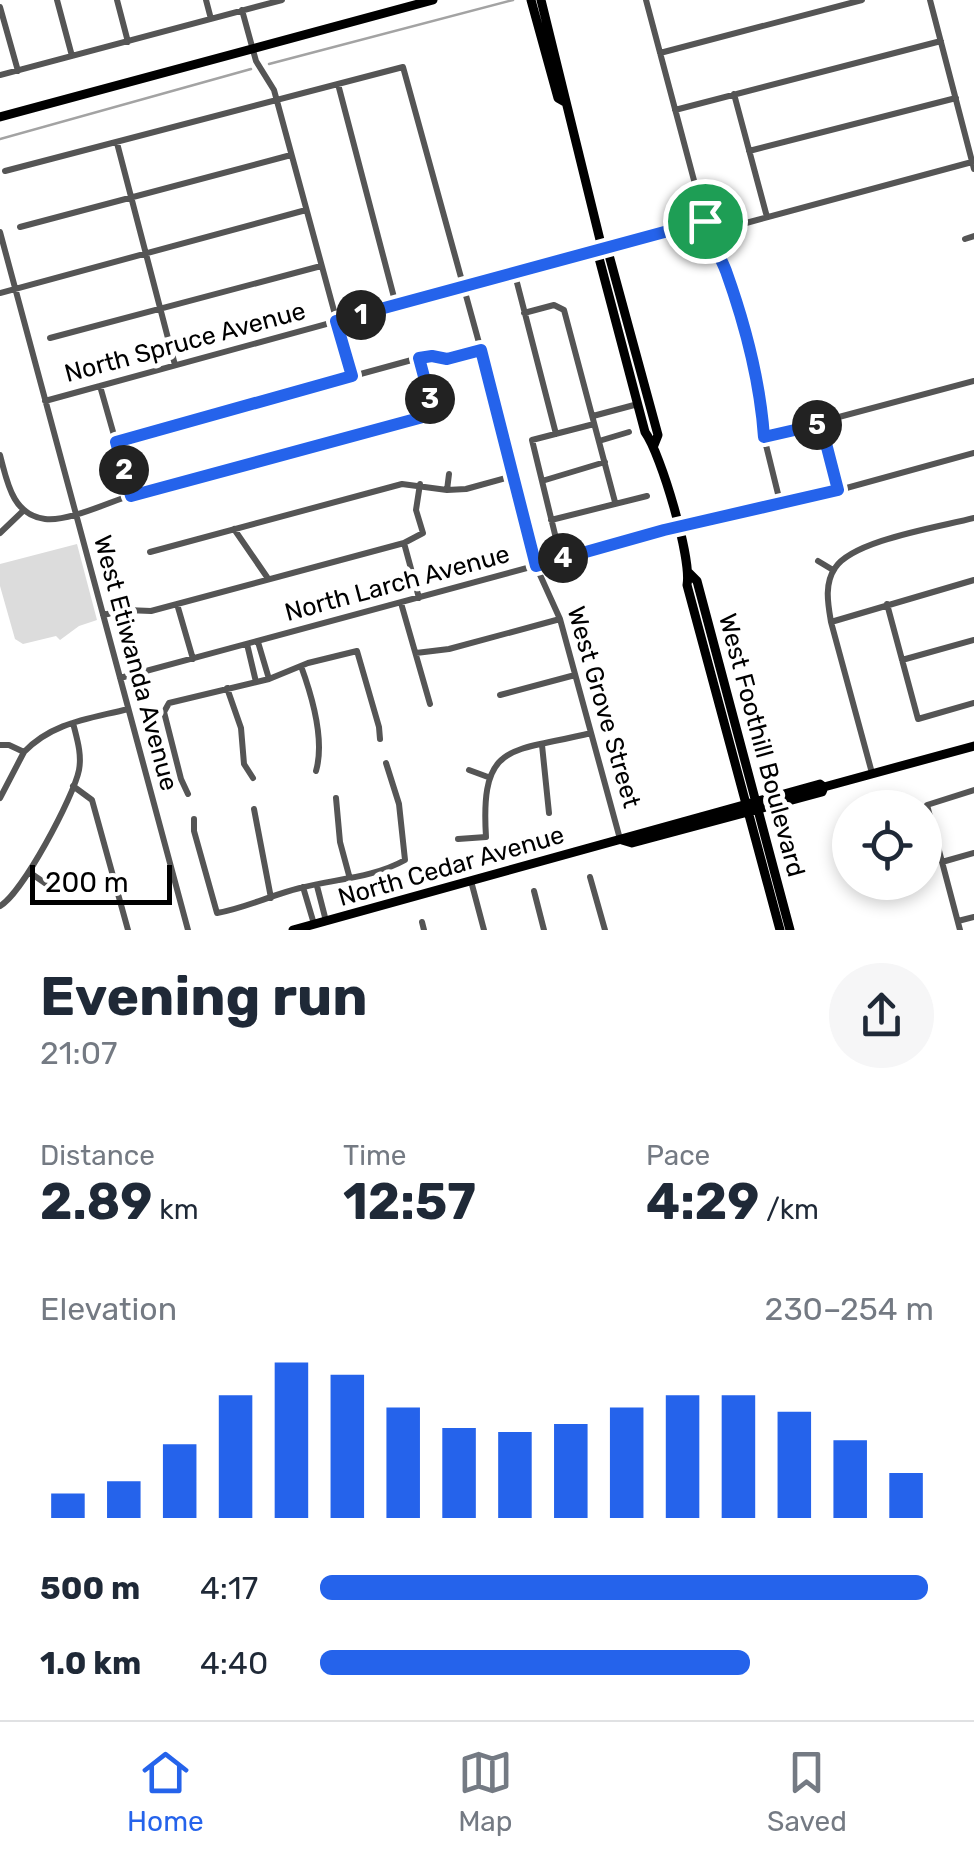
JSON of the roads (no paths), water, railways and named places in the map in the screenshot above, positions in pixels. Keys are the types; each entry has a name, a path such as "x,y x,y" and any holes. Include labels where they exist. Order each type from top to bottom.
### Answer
{"main road":[{"name":"West Foothill Boulevard","path":"531,0 558,98 565,102"},
{"name":"West Foothill Boulevard","path":"541,0 602,248 609,255 658,435 654,444"},
{"path":"0,117 427,1"},
{"name":"West Foothill Boulevard","path":"602,248 598,258 645,432 654,444 678,529 709,669 790,930"},
{"name":"West Foothill Boulevard","path":"689,573 697,582 732,712 780,930"},
{"path":"690,595 695,596 708,637 714,644"},
{"path":"709,669 717,675 724,701 732,712"},
{"name":"North Cedar Avenue","path":"620,840 632,842 820,784 824,787 974,747"},
{"name":"North Cedar Avenue","path":"293,930 672,824 752,806"},
{"path":"646,838 671,828 672,824"}],"street":[{"path":"57,0 72,56"},
{"path":"116,0 128,42"},
{"path":"206,0 211,19"},
{"path":"0,75 282,0"},
{"path":"646,0 705,221 744,329 762,397 764,437 781,506"},
{"path":"660,53 862,0"},
{"path":"930,0 973,166"},
{"path":"0,7 18,71"},
{"path":"242,10 252,48 276,100 352,376"},
{"path":"675,110 941,41"},
{"name":"West Grove Street","path":"338,84 403,67 536,566 560,618 620,840"},
{"path":"6,171 338,84 396,306"},
{"path":"734,94 766,217"},
{"path":"749,150 956,98"},
{"path":"116,143 175,365"},
{"path":"20,226 291,155"},
{"name":"North Spruce Avenue","path":"45,401 705,221 739,224 973,166"},
{"path":"0,294 306,210"},
{"name":"West Etiwanda Avenue","path":"0,232 188,930"},
{"path":"964,239 974,236"},
{"path":"50,338 321,266"},
{"path":"514,272 556,434"},
{"path":"524,313 562,306 615,502"},
{"path":"116,442 419,358 447,359 481,350"},
{"path":"0,455 12,496 24,510 44,519 75,513 434,414 419,358"},
{"path":"764,437 974,382"},
{"path":"100,386 131,496"},
{"path":"561,559 532,440 638,404"},
{"path":"821,424 838,490"},
{"path":"599,441 630,432"},
{"name":"North Larch Avenue","path":"120,678 974,452"},
{"path":"542,480 605,462"},
{"path":"447,490 449,474"},
{"path":"150,552 402,484 466,489 513,476"},
{"path":"103,615 177,604 404,543 424,534 416,510 420,484"},
{"path":"551,520 647,496"},
{"path":"0,533 24,510"},
{"path":"872,773 831,622 827,600 833,570 857,550 974,518"},
{"path":"234,528 267,577"},
{"path":"404,543 419,598"},
{"path":"818,561 833,570"},
{"path":"831,622 974,580"},
{"path":"401,603 430,704"},
{"path":"177,604 193,659"},
{"path":"887,604 918,719 974,704"},
{"path":"416,653 449,649 560,618"},
{"path":"902,660 974,640"},
{"path":"258,642 269,679"},
{"path":"246,644 256,682"},
{"path":"188,794 164,708 168,703 269,679 357,650 380,739"},
{"path":"301,666 308,684 320,756 316,771"},
{"path":"500,695 575,675"},
{"path":"227,688 241,728 244,764 252,778"},
{"path":"0,798 24,752 40,736 128,709"},
{"path":"0,906 17,892 73,786 80,757 73,724"},
{"path":"458,839 486,837 483,798 496,763 510,753 591,732"},
{"path":"0,745 24,752"},
{"path":"542,745 548,813"},
{"path":"194,819 217,912 303,887 350,879 406,860 400,804 386,763"},
{"path":"469,770 488,777"},
{"path":"73,786 92,800 128,930"},
{"path":"942,800 974,790"},
{"path":"336,798 340,842 350,879"},
{"path":"254,809 271,898"},
{"path":"974,854 942,862 959,926 974,917"},
{"path":"29,872 54,890"},
{"path":"590,877 604,930"},
{"path":"470,881 484,930"},
{"path":"317,886 326,921"},
{"path":"303,887 314,925"},
{"path":"534,891 544,930"}],"waterway":[{"path":"269,64 513,0"},
{"path":"0,139 251,69"}]}
